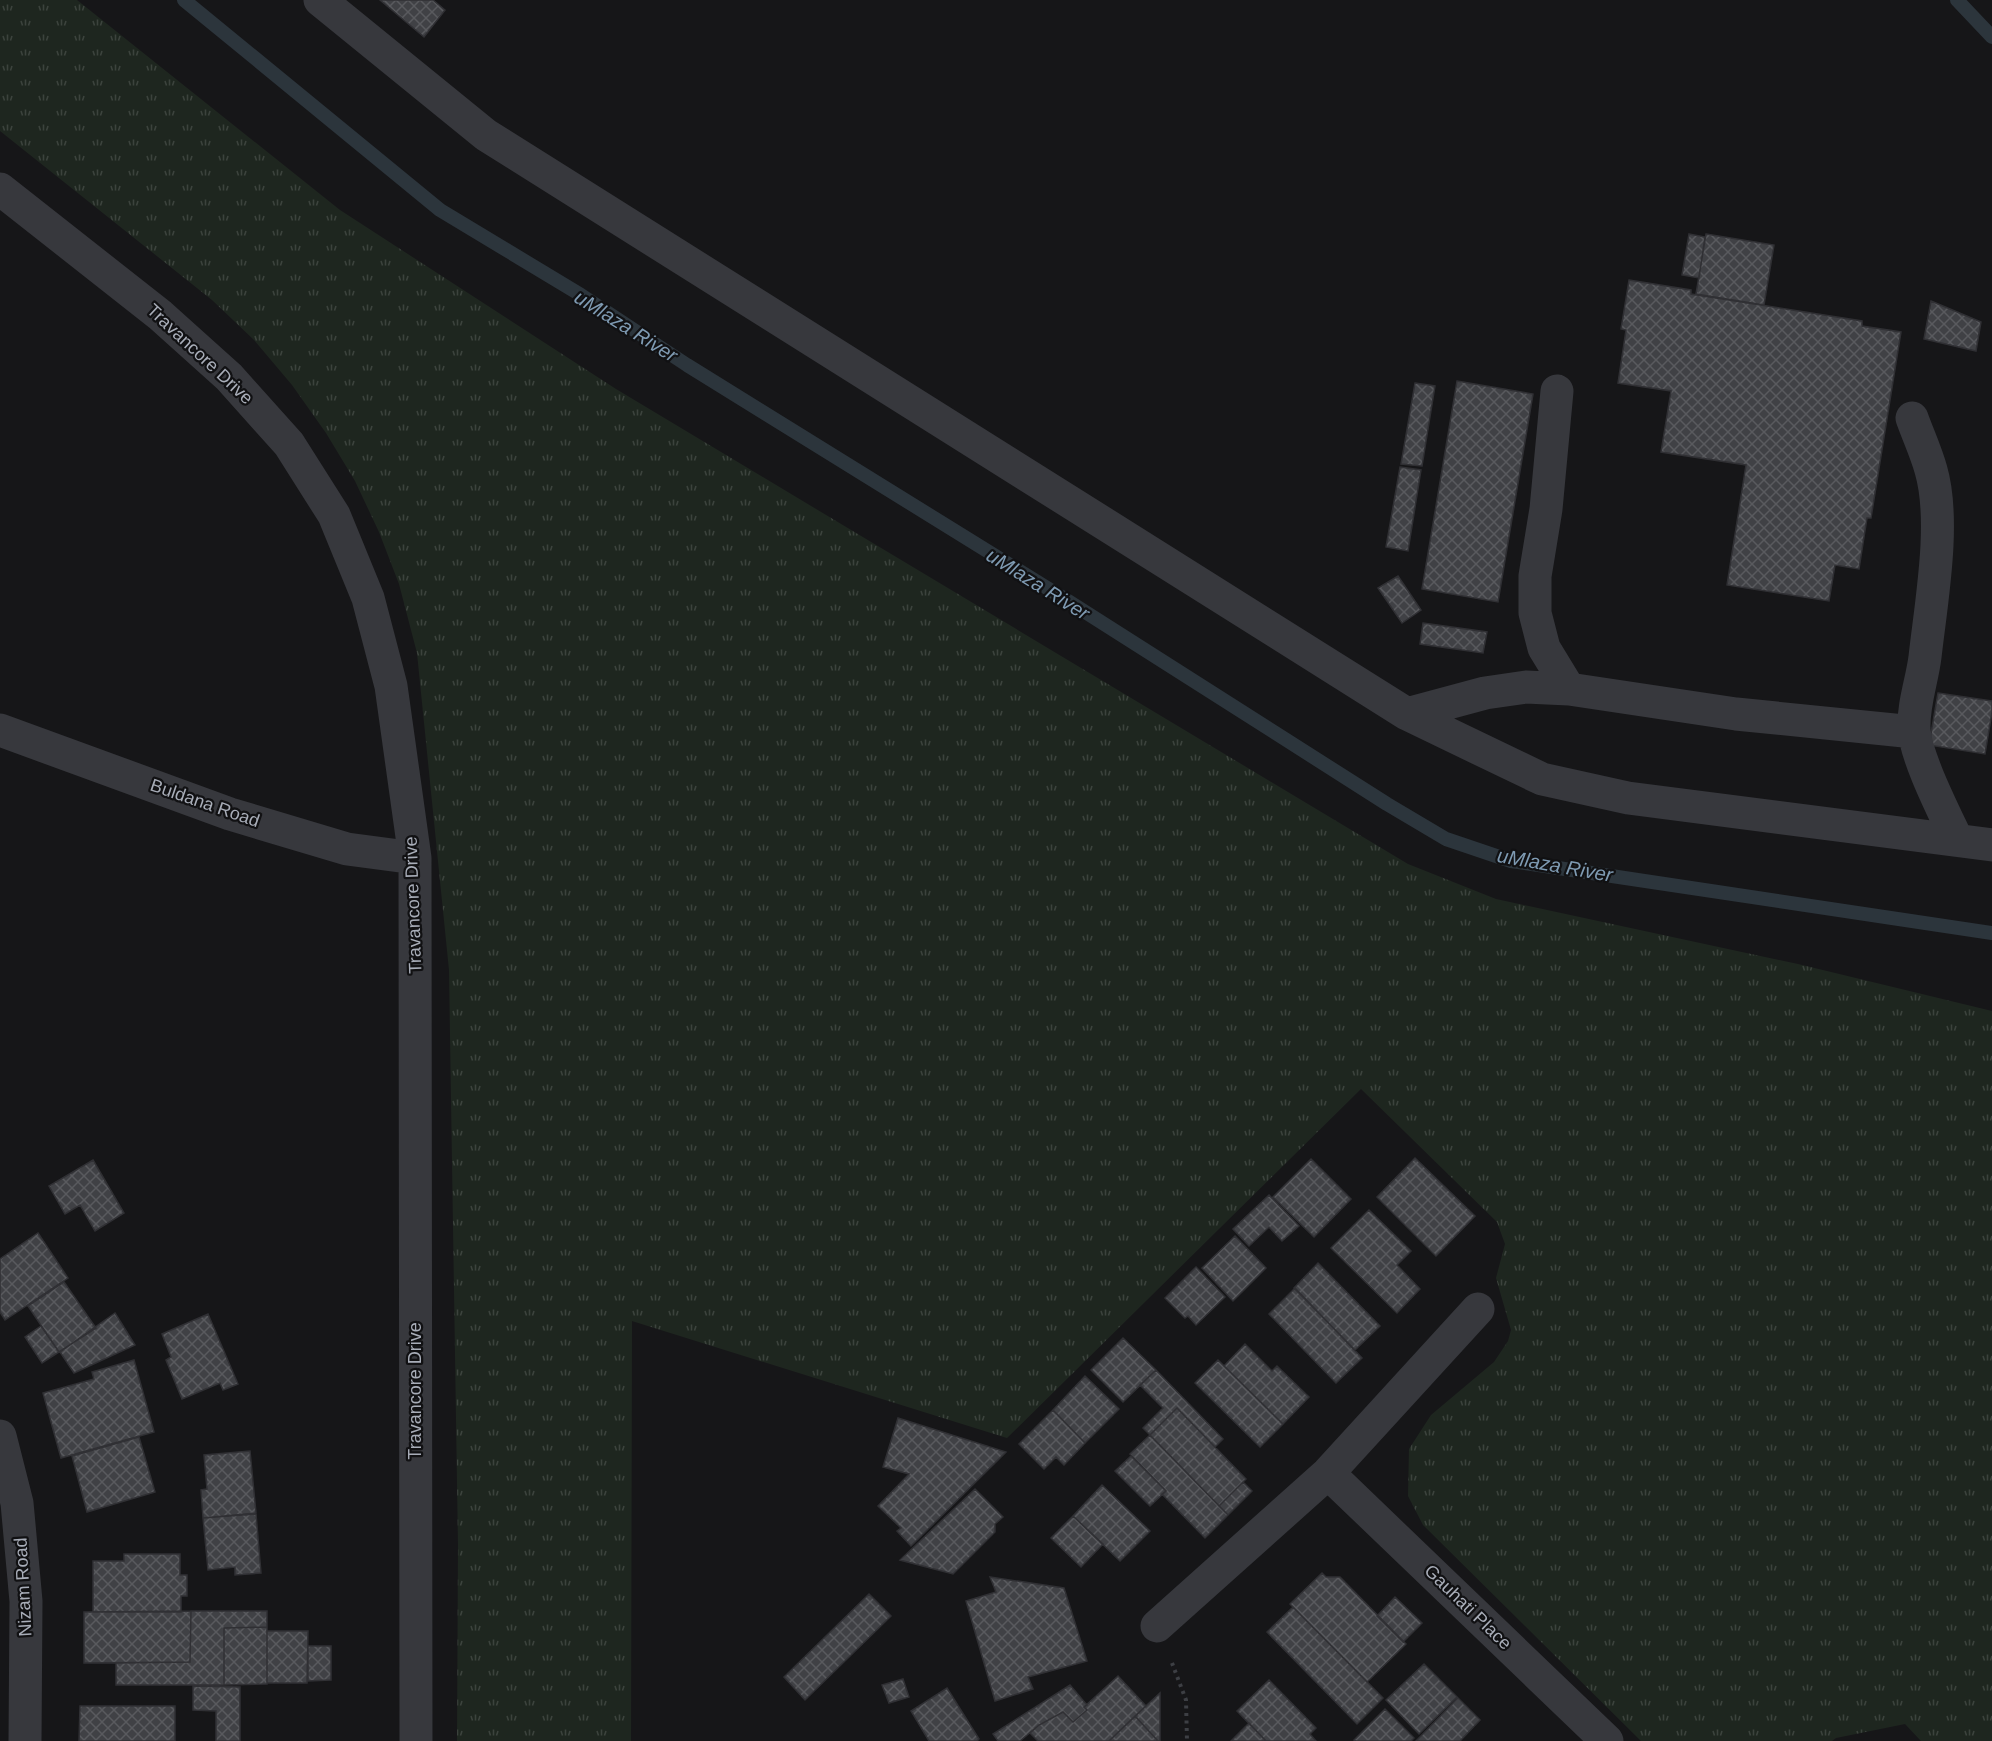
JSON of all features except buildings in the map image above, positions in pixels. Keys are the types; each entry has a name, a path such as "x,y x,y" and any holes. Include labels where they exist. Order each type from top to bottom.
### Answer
{"street":[{"path":"320,0 486,135 1407,714 1542,779 1628,798 1992,844"},
{"name":"Travancore Drive","path":"0,189 160,315 229,377 289,444 334,515 368,598 391,686 415,858 416,1741"},
{"path":"1557,391 1546,509 1535,576 1535,613 1544,648 1569,689"},
{"path":"1912,418 1931,471 1937,516 1934,577 1924,661 1914,711 1914,732 1924,764 1957,840"},
{"path":"1407,714 1485,693 1526,687 1569,689 1736,714 1914,732"},
{"name":"Buldana Road","path":"0,730 241,817 347,849 415,858"},
{"path":"1157,1626 1329,1473 1478,1309"},
{"name":"Nizam Road","path":"0,1436 17,1503 26,1601 25,1741"},
{"name":"Gauhati Place","path":"1329,1473 1607,1741"}],"path":[{"path":"1157,1626 1186,1700 1187,1741"}],"green space":[{"path":"0,0 77,0 340,210 616,389 1408,864 1496,899 1798,964 1992,1011 1992,1741 1921,1741 1905,1724 1836,1738 1832,1741 1641,1741 1423,1525 1408,1496 1409,1449 1431,1415 1494,1362 1508,1341 1511,1330 1496,1278 1505,1244 1497,1222 1361,1089 1007,1438 632,1321 631,1741 457,1741 458,1545 449,970 417,653 399,584 379,532 355,481 326,433 292,385 254,340 212,300 0,131"}],"waterway":[{"name":"uMlaza River","path":"184,0 440,210 581,295 687,365 1446,839 1511,861 1992,933"},
{"path":"1957,0 1992,37"}]}
